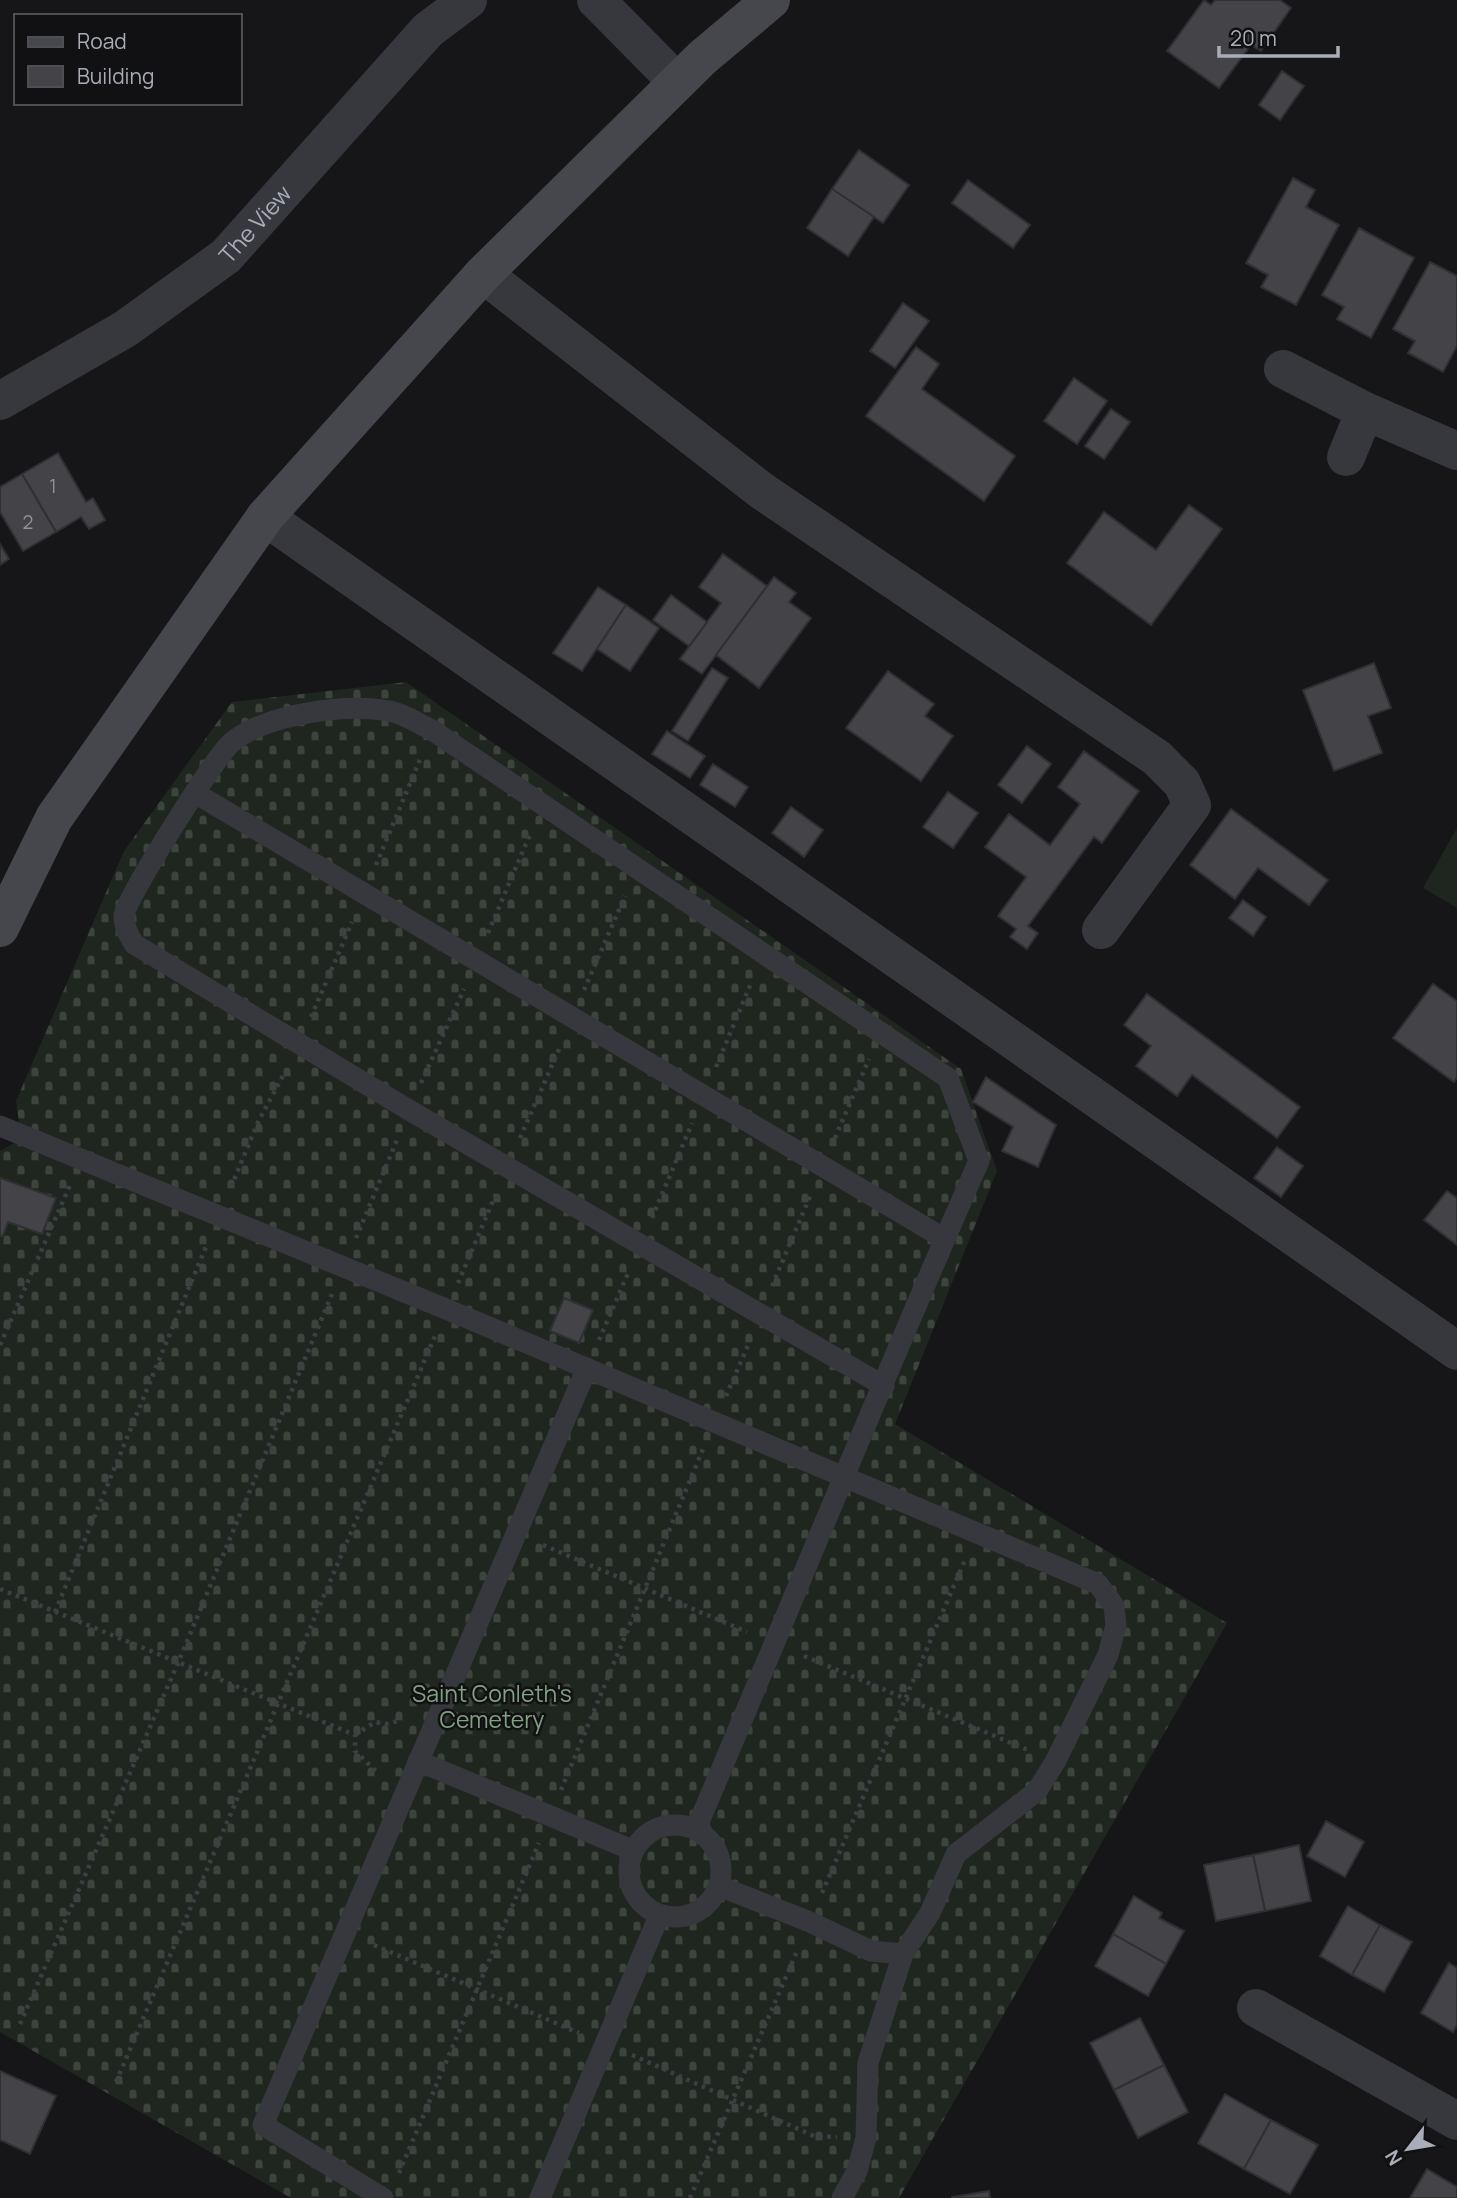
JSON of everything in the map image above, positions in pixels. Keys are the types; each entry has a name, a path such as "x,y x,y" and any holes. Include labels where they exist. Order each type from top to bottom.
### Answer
{"main road":[{"path":"0,928 54,818 265,517 483,274 677,82 771,0"}],"street":[{"name":"The View","path":"0,401 125,329 226,256 428,30 468,0"},
{"path":"596,0 677,82"},
{"path":"483,274 756,486 1157,758 1182,783 1192,805 1101,930"},
{"path":"1283,369 1365,411 1457,451"},
{"path":"1346,457 1365,411"},
{"path":"265,517 1457,1351"},
{"path":"1256,2008 1457,2121"}],"lane":[{"path":"696,1829 846,1478 979,1161 948,1079 432,730 391,711 343,708 269,723 231,744 195,793 124,915 127,935 135,944 410,1110 884,1386"},
{"path":"195,793 945,1239"},
{"path":"0,1126 446,1309 1098,1584 1114,1606 1116,1625 1108,1655 1055,1762 1037,1790 956,1854 930,1913 903,1954 868,2063 866,2138 857,2171 842,2198"},
{"path":"388,2192 263,2125 587,1368"},
{"path":"418,1761 549,1818 632,1850"},
{"path":"672,1824 696,1829 713,1843 721,1864 719,1886 706,1907 684,1918 659,1916 638,1900 628,1876 632,1850 648,1832 672,1824"},
{"path":"719,1886 810,1922 871,1951 903,1954"},
{"path":"540,2198 659,1916"}],"path":[{"path":"55,1612 258,1122 300,1044 432,730"},
{"path":"20,2024 178,1663 410,1110 542,806"},
{"path":"116,2082 636,869"},
{"path":"587,1368 764,955"},
{"path":"388,2192 549,1818 880,1032"},
{"path":"0,1345 81,1160"},
{"path":"690,2198 976,1533"},
{"path":"0,1589 355,1735"},
{"path":"355,1735 375,1722 401,1721 442,1706"},
{"path":"355,1735 355,1751 380,1775 394,1815"}],"green space":[{"name":"Saint Conleth's Cemetery","path":"406,682 961,1069 997,1171 895,1424 1227,1623 899,2198 291,2198 0,2032 0,1151 14,1143 19,1122 16,1101 124,851 232,702"},
{"path":"1457,828 1457,908 1423,888"}],"building":[{"path":"1204,0 1211,5 1215,0 1280,0 1291,8 1261,51 1251,45 1219,88 1167,51"},
{"path":"1282,71 1304,86 1280,120 1259,105"},
{"path":"859,150 909,185 883,223 832,189"},
{"path":"1293,178 1315,190 1306,207 1339,225 1296,305 1261,287 1268,275 1246,263"},
{"path":"968,180 1030,225 1013,248 952,203"},
{"path":"832,189 874,217 848,256 807,228"},
{"path":"1359,228 1414,258 1371,338 1337,319 1344,307 1322,295"},
{"path":"1430,262 1457,276 1457,346 1443,372 1408,353 1415,341 1393,329"},
{"path":"903,303 929,321 895,368 870,351"},
{"path":"916,347 939,364 922,389 1015,456 984,501 866,416"},
{"path":"1074,378 1107,401 1077,444 1044,421"},
{"path":"1111,409 1130,422 1104,459 1085,446"},
{"path":"58,453 86,502 93,498 105,520 89,529 81,517 56,532 22,474"},
{"path":"22,474 56,532 23,551 0,512 0,487"},
{"path":"1189,505 1222,529 1151,625 1067,563 1104,512 1156,550"},
{"path":"0,544 9,559 0,565"},
{"path":"723,554 767,586 702,674 680,659 721,603 699,587"},
{"path":"774,577 796,593 789,602 811,618 759,688 716,655"},
{"path":"598,587 626,605 582,671 553,653"},
{"path":"671,595 707,622 689,646 653,620"},
{"path":"626,605 659,628 630,671 597,649"},
{"path":"1374,663 1391,708 1368,716 1382,753 1334,771 1303,690"},
{"path":"712,668 728,678 688,741 672,731"},
{"path":"888,671 934,704 925,716 953,736 921,781 846,728"},
{"path":"667,731 705,756 690,778 652,754"},
{"path":"1027,746 1051,764 1022,803 998,785"},
{"path":"1084,751 1139,791 1102,843 1094,837 1028,926 1038,933 1027,949 1010,937 1016,929 998,916 1026,877 985,847 1009,814 1050,845 1080,804 1058,787"},
{"path":"713,764 748,787 735,807 700,785"},
{"path":"948,792 978,813 953,848 923,827"},
{"path":"791,807 823,830 804,857 772,833"},
{"path":"1231,809 1328,880 1309,905 1258,868 1235,899 1190,865"},
{"path":"1243,900 1266,917 1253,936 1229,918"},
{"path":"1433,984 1457,1001 1457,1077 1454,1082 1393,1038"},
{"path":"1147,994 1300,1107 1277,1138 1192,1075 1177,1096 1136,1066 1151,1046 1124,1025"},
{"path":"986,1077 1056,1125 1038,1167 1002,1151 1013,1127 973,1102"},
{"path":"1277,1147 1303,1166 1281,1197 1254,1178"},
{"path":"0,1178 56,1198 42,1234 8,1222 3,1236 0,1236"},
{"path":"1447,1191 1457,1198 1457,1245 1424,1220"},
{"path":"564,1298 593,1310 579,1343 550,1331"},
{"path":"1326,1821 1364,1842 1345,1877 1307,1856"},
{"path":"1299,1845 1311,1901 1265,1911 1253,1855"},
{"path":"1253,1855 1265,1911 1216,1921 1204,1865"},
{"path":"1134,1896 1162,1913 1159,1918 1184,1931 1166,1964 1113,1934"},
{"path":"1348,1906 1380,1925 1352,1975 1320,1956"},
{"path":"1380,1925 1412,1942 1384,1992 1352,1975"},
{"path":"1113,1934 1166,1964 1148,1996 1095,1966"},
{"path":"1449,1963 1457,1968 1457,2025 1453,2032 1421,2013"},
{"path":"1140,2018 1164,2065 1114,2090 1090,2043"},
{"path":"1164,2065 1188,2112 1138,2138 1114,2090"},
{"path":"0,2071 56,2096 30,2154 0,2140"},
{"path":"1225,2094 1271,2120 1244,2169 1198,2143"},
{"path":"1271,2120 1318,2145 1290,2194 1244,2169"},
{"path":"1427,2169 1457,2187 1457,2198 1410,2198"},
{"path":"989,2191 990,2198 952,2198 952,2197"}]}
